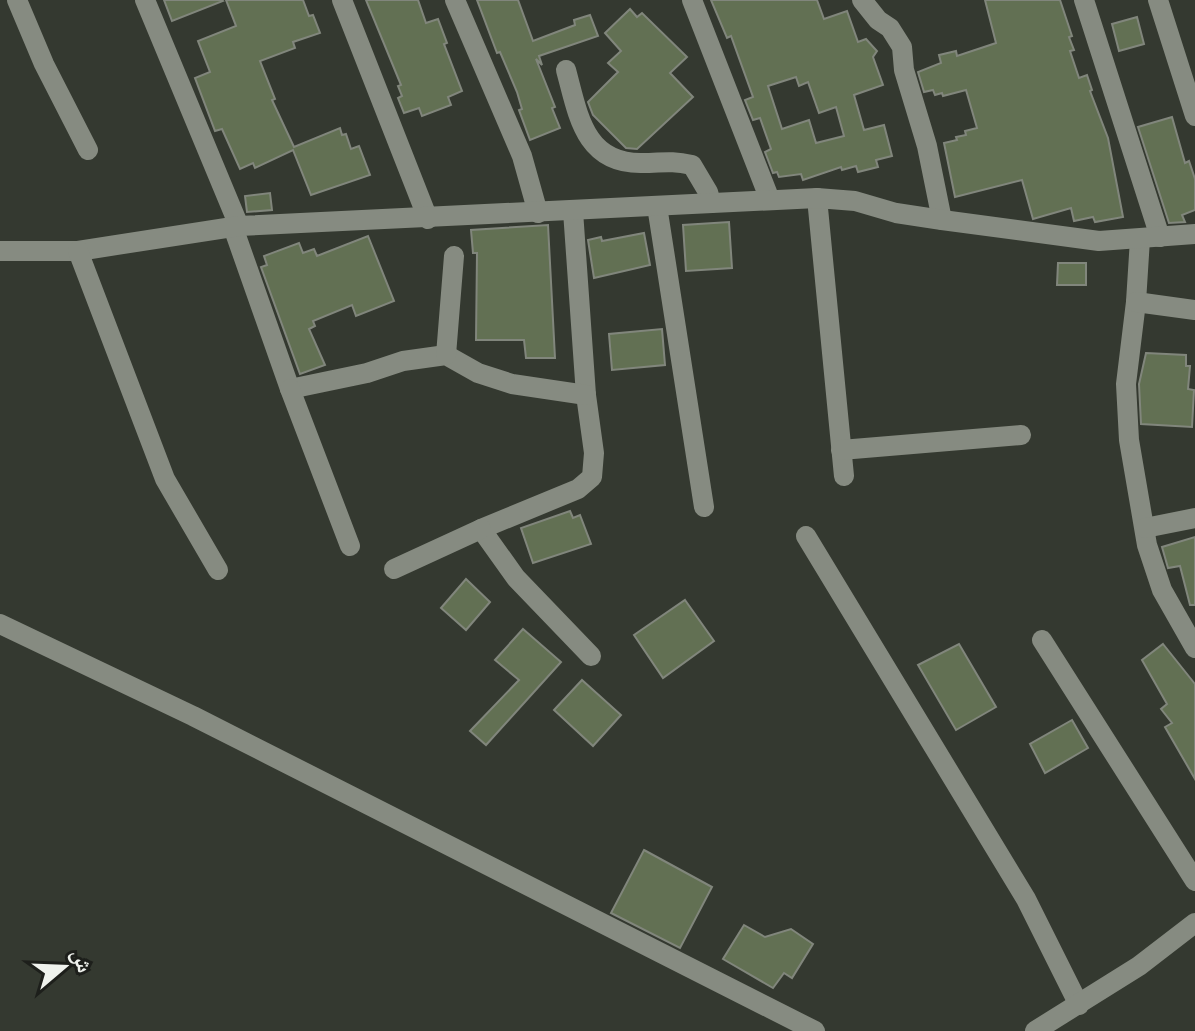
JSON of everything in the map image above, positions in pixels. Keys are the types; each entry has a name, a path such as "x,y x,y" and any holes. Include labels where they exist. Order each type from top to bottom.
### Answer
{"street":[{"path":"17,0 44,64 88,150"},
{"path":"145,0 236,226 290,389 350,546"},
{"path":"342,0 428,219"},
{"path":"455,0 522,156 538,213"},
{"path":"692,0 770,200"},
{"path":"862,0 878,20 890,28 902,47 904,70 927,146 942,220"},
{"path":"1084,0 1150,238 1136,302 1126,384 1129,440 1147,545 1162,590 1195,648"},
{"path":"1158,0 1190,86 1195,116"},
{"path":"566,70 590,140 607,158 640,163 670,160 692,165 711,203"},
{"path":"817,198 844,476"},
{"path":"0,251 78,251 236,226 817,198 855,201 896,213 1044,236 1099,241 1195,234"},
{"path":"657,206 704,507"},
{"path":"394,569 578,489 592,477 594,453 586,395 573,211"},
{"path":"78,251 165,479 218,570"},
{"path":"446,355 454,256"},
{"path":"1136,302 1195,310"},
{"path":"290,389 367,373 403,361 446,355 478,373 512,384 586,395"},
{"path":"841,450 1021,435"},
{"path":"1145,528 1195,518"},
{"path":"481,529 516,578 591,656"},
{"path":"806,536 1026,899 1079,1005"},
{"path":"0,624 193,716 815,1031"},
{"path":"1042,640 1195,881"},
{"path":"1035,1031 1139,966 1195,923"}],"building":[{"path":"164,0 222,0 223,1 172,21"},
{"path":"226,0 303,0 320,33 293,42 295,48 260,61 275,99 272,100 294,147 340,128 342,135 346,134 351,149 359,146 370,175 311,195 293,150 255,168 253,163 240,169 222,129 215,131 195,78 210,72 198,41 236,26"},
{"path":"366,0 418,0 426,23 438,19 462,91 448,97 451,105 422,116 419,108 404,113 398,98 402,96 398,86 401,85"},
{"path":"477,0 518,0 533,41 575,25 574,20 590,15 598,36 539,56 542,65 536,59 560,128 530,140 519,110 522,109 517,92 500,52 497,53"},
{"path":"711,0 817,0 824,19 847,11 858,42 866,39 877,51 873,57 883,85 854,95 864,130 884,125 892,156 876,160 878,167 858,172 856,166 842,170 841,167 803,180 801,174 779,177 777,172 773,173 765,152 771,149 760,118 753,120 745,100 753,97 731,36 727,38","holes":["796,77 799,86 808,82 819,113 836,107 844,136 816,143 809,120 782,129 768,86"]},
{"path":"985,0 1060,0 1072,36 1069,37 1074,50 1070,51 1079,78 1087,75 1108,138 1123,217 1095,222 1093,217 1074,221 1071,208 1033,219 1022,180 955,197 944,143 957,140 956,137 966,135 965,131 977,128 966,90 943,96 942,93 935,95 933,90 924,92 918,72 941,63 939,55 956,51 957,56 996,43"},
{"path":"630,9 637,17 642,13 687,57 670,73 693,97 637,149 626,148 593,115 588,102 618,72 608,63 621,51 605,33"},
{"path":"1137,17 1144,44 1119,51 1112,24"},
{"path":"1172,117 1185,163 1189,161 1195,179 1195,210 1182,215 1185,222 1169,223 1138,127"},
{"path":"270,193 272,210 247,212 245,196"},
{"path":"729,222 732,268 686,271 683,225"},
{"path":"548,225 555,358 526,358 524,340 476,340 477,253 473,253 471,230"},
{"path":"644,233 650,265 594,278 588,240 601,237 602,241"},
{"path":"368,236 394,301 356,316 352,305 313,321 315,326 309,329 325,365 300,374 261,267 267,265 264,256 299,243 303,253 314,249 317,256"},
{"path":"1058,263 1086,263 1086,285 1057,285"},
{"path":"662,329 665,365 612,370 609,334"},
{"path":"1146,353 1186,355 1186,366 1190,366 1188,389 1194,390 1192,427 1141,424 1139,384"},
{"path":"570,511 573,518 580,515 591,544 533,563 521,528"},
{"path":"1195,537 1195,605 1190,605 1180,566 1168,568 1162,547"},
{"path":"466,579 490,602 466,630 441,608"},
{"path":"685,600 714,641 663,678 634,635"},
{"path":"523,629 561,662 486,745 470,731 519,680 495,660"},
{"path":"959,644 996,707 956,730 918,665"},
{"path":"1163,644 1195,684 1195,779 1165,727 1172,723 1161,709 1167,704 1142,660"},
{"path":"582,680 621,715 593,746 554,710"},
{"path":"1072,720 1088,748 1045,773 1030,744"},
{"path":"644,850 712,887 680,948 611,913"},
{"path":"744,925 765,937 791,929 813,944 792,978 784,973 773,988 723,959"}]}
